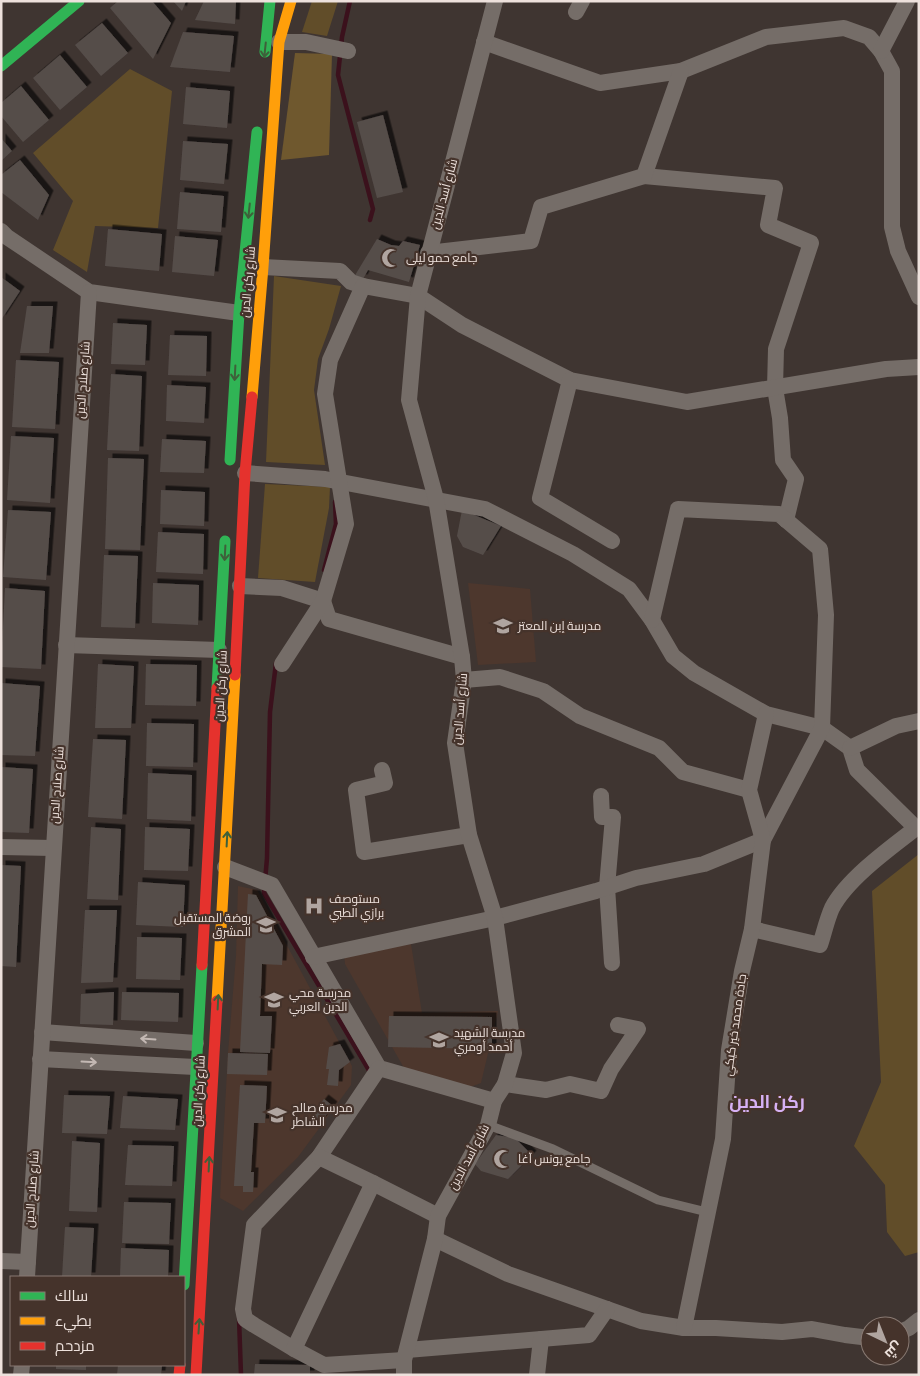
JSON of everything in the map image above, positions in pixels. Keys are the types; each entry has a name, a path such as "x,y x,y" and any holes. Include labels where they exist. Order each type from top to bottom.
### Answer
{"main road":[{"path":"1,66 79,1"},
{"path":"264,60 270,1"},
{"name":"شارع ركن الدين","path":"237,472 263,267 280,42 291,1"},
{"name":"شارع ركن الدين","path":"196,1375 240,586 237,472 239,314 258,118"},
{"name":"شارع ركن الدين","path":"184,1276 226,532"}],"street":[{"name":"شارع أسد الدين","path":"405,1362 435,1239 438,1216 488,1125 494,1101 505,1084 514,1053 496,918 469,835 455,743 464,680 462,657 436,499 409,400 418,296 495,1"},
{"path":"881,51 910,4"},
{"path":"484,42 600,84 681,71 766,37 844,28 869,37 881,51 892,71 892,227 898,251 919,297"},
{"path":"280,42 306,42 348,51"},
{"path":"644,176 681,71"},
{"path":"428,252 530,241 541,208 644,176 775,188 768,225 811,244 776,349 775,388 780,418 783,460 796,480 786,520"},
{"path":"1,231 7,238 89,292 239,314"},
{"path":"263,267 340,271 357,284 418,296 462,324 570,380 687,402 886,370 919,367"},
{"path":"282,664 317,599 346,524 325,394 330,360 357,284"},
{"name":"شارع صلاح الدين","path":"27,1270 89,292"},
{"path":"570,380 540,498 612,541"},
{"path":"237,472 325,479 485,509 573,554 629,589 652,620 673,656 694,674 766,714 822,728 850,748 857,770 917,828 882,855 852,882 832,908 820,945 752,929"},
{"path":"313,957 496,918 636,878 704,864 763,840 822,728 826,615 820,549 779,514 678,508 652,620"},
{"path":"240,586 282,588 317,599 329,618 462,657"},
{"path":"66,645 219,650"},
{"path":"464,680 500,677 543,691 580,716 659,748 683,772 749,790"},
{"path":"763,840 749,790 766,714"},
{"path":"850,748 896,726 919,721"},
{"path":"382,770 385,783 356,790 364,852 469,835"},
{"path":"601,796 602,817 613,817 607,887 612,962"},
{"name":"جادة محمد خير كيكي","path":"684,1328 723,1139 729,1050 742,971 752,929 763,840"},
{"path":"1,847 53,848"},
{"path":"225,867 265,882 313,957 379,1068 494,1101"},
{"path":"505,1084 546,1090 570,1084 601,1091 638,1028 618,1025"},
{"path":"42,1032 196,1043"},
{"path":"40,1059 195,1067"},
{"path":"379,1068 319,1157 249,1224 243,1309 246,1319 323,1370 405,1362 541,1339 589,1335 607,1309"},
{"path":"319,1157 438,1216"},
{"path":"294,1350 373,1183"},
{"path":"435,1239 508,1274 641,1321 684,1328 782,1332 812,1328 845,1336 860,1337"},
{"path":"1,1261 27,1270"},
{"path":"537,1375 541,1339"}],"lane":[{"path":"488,1125 553,1149 658,1200 707,1212"}],"shaded area":[{"path":"312,1 338,1 327,36 302,32"},
{"path":"295,53 332,54 329,155 281,160"},
{"path":"130,69 172,91 158,228 95,226 87,272 53,250 73,201 33,153"},
{"path":"274,276 341,286 318,359 314,390 325,465 266,462"},
{"path":"265,484 330,487 329,508 315,582 258,578"},
{"name":"مدرسة إبن المعتز","path":"468,583 530,589 536,662 478,665"},
{"path":"919,854 919,1252 905,1256 887,1232 885,1185 854,1146 881,1082 872,891"},
{"path":"238,886 257,890 352,1066 351,1085 298,1157 243,1211 220,1198 228,1053 236,956"},
{"name":"مدرسة الشهيد أحمد أومري","path":"411,944 422,1013 498,1011 481,1083 470,1087 404,1068 345,964 344,953"}],"building":[{"path":"118,1 152,1 171,23 153,59 110,8"},
{"path":"173,1 186,1 182,11"},
{"path":"204,1 236,1 235,24 195,20"},
{"path":"102,23 128,53 101,76 75,45"},
{"path":"183,32 234,36 230,72 170,67"},
{"path":"60,55 87,87 60,110 33,78"},
{"path":"21,86 49,120 23,142 1,116 1,103"},
{"path":"186,87 230,91 227,128 183,124"},
{"path":"383,115 403,192 377,198 357,122"},
{"path":"1,138 12,151 1,161"},
{"path":"183,141 228,144 224,184 180,180"},
{"path":"20,160 49,195 38,220 1,192 1,175"},
{"path":"180,192 224,196 221,232 177,229"},
{"path":"108,229 162,234 159,271 105,266"},
{"path":"175,236 218,240 214,276 172,272"},
{"name":"جامع حمو ليلى","path":"377,239 391,245 399,246 403,241 420,245 409,282 368,270 363,279 354,277"},
{"path":"1,277 20,291 1,320"},
{"path":"27,306 53,306 49,353 20,353"},
{"path":"113,323 147,325 145,365 111,364"},
{"path":"170,335 207,336 206,376 168,375"},
{"path":"16,360 59,362 55,429 12,427"},
{"path":"111,374 142,376 139,451 107,450"},
{"path":"167,385 206,387 204,423 166,421"},
{"path":"11,436 54,438 50,503 7,500"},
{"path":"162,439 206,441 204,473 160,472"},
{"path":"108,458 144,459 140,550 105,549"},
{"path":"161,490 205,492 204,526 160,524"},
{"path":"8,510 51,512 46,580 3,577"},
{"path":"462,510 501,526 483,555 463,547 457,536"},
{"path":"158,532 204,534 203,574 156,572"},
{"path":"104,555 138,556 135,628 101,627"},
{"path":"153,583 199,585 198,625 152,623"},
{"path":"5,588 45,591 41,669 1,667"},
{"path":"98,664 134,666 131,728 95,728"},
{"path":"146,664 197,665 196,706 145,705"},
{"path":"1,683 40,686 35,756 1,755"},
{"path":"147,723 194,724 193,767 146,766"},
{"path":"93,739 126,740 122,819 88,817"},
{"path":"1,767 33,769 29,833 1,832"},
{"path":"148,773 192,775 191,821 147,819"},
{"path":"91,827 121,829 118,900 87,899"},
{"path":"145,827 190,829 188,871 144,870"},
{"path":"1,865 21,866 16,967 1,966"},
{"path":"138,882 185,885 183,927 136,925"},
{"path":"248,894 256,895 283,946 282,965 262,964 260,1016 272,1016 270,1053 240,1052"},
{"path":"85,910 117,910 113,982 81,983"},
{"path":"137,937 182,938 180,980 136,979"},
{"path":"114,992 113,1025 80,1024 81,994"},
{"path":"122,992 179,993 178,1022 121,1020"},
{"path":"389,1016 492,1017 492,1049 388,1047"},
{"path":"340,1044 350,1062 339,1070 338,1086 327,1085 329,1069 326,1069 329,1047"},
{"path":"228,1053 268,1054 267,1075 227,1074"},
{"path":"240,1085 267,1086 265,1123 254,1123 251,1172 254,1172 253,1192 243,1192 243,1186 234,1186"},
{"path":"64,1095 110,1096 107,1134 62,1133"},
{"path":"123,1096 178,1099 175,1130 120,1128"},
{"path":"324,1099 333,1106 320,1123 311,1116"},
{"name":"جامع يونس آغا","path":"496,1135 515,1138 532,1155 508,1179 481,1171 475,1164"},
{"path":"72,1141 100,1143 97,1212 69,1211"},
{"path":"128,1145 174,1146 172,1186 125,1185"},
{"path":"124,1202 171,1203 169,1244 122,1243"},
{"path":"65,1227 94,1228 91,1276 62,1276"},
{"path":"121,1248 169,1250 168,1276 120,1276"},
{"path":"255,1364 310,1365 310,1375 254,1375"},
{"path":"56,1366 86,1366 86,1370 56,1369"},
{"path":"118,1366 162,1366 161,1375 117,1375"}],"waterway":[{"path":"350,1 342,37 338,75 373,209 370,220"},
{"path":"324,570 336,524 335,502"},
{"path":"276,663 270,712 267,858 264,893 370,1072"},
{"path":"239,1318 241,1375"}],"traffic: fast":[{"path":"1,66 79,1"},
{"path":"265,52 270,1"},
{"path":"230,460 239,313 257,132"},
{"path":"217,688 225,541"},
{"path":"185,1276 202,965"}],"traffic: slow":[{"path":"252,397 279,42 291,1"},
{"path":"217,1001 235,675"}],"traffic: jam":[{"path":"235,675 245,473 252,397"},
{"path":"202,965 217,688"},
{"path":"196,1375 217,1001"},
{"path":"179,1375 180,1366"}],"place":[{"name":"جامع حمو ليلى","path":"391,258"},
{"name":"مدرسة إبن المعتز","path":"503,626"},
{"name":"مستوصف برازي الطبي","path":"314,906"},
{"name":"روضة المستقبل المشرق","path":"266,925"},
{"name":"مدرسة محي الدين العربي","path":"274,1000"},
{"name":"مدرسة الشهيد أحمد أومري","path":"439,1040"},
{"name":"مدرسة صالح الشاطر","path":"277,1115"},
{"name":"جامع يونس آغا","path":"503,1159"}],"district":[{"name":"ركن الدين","path":"767,1102"}]}
